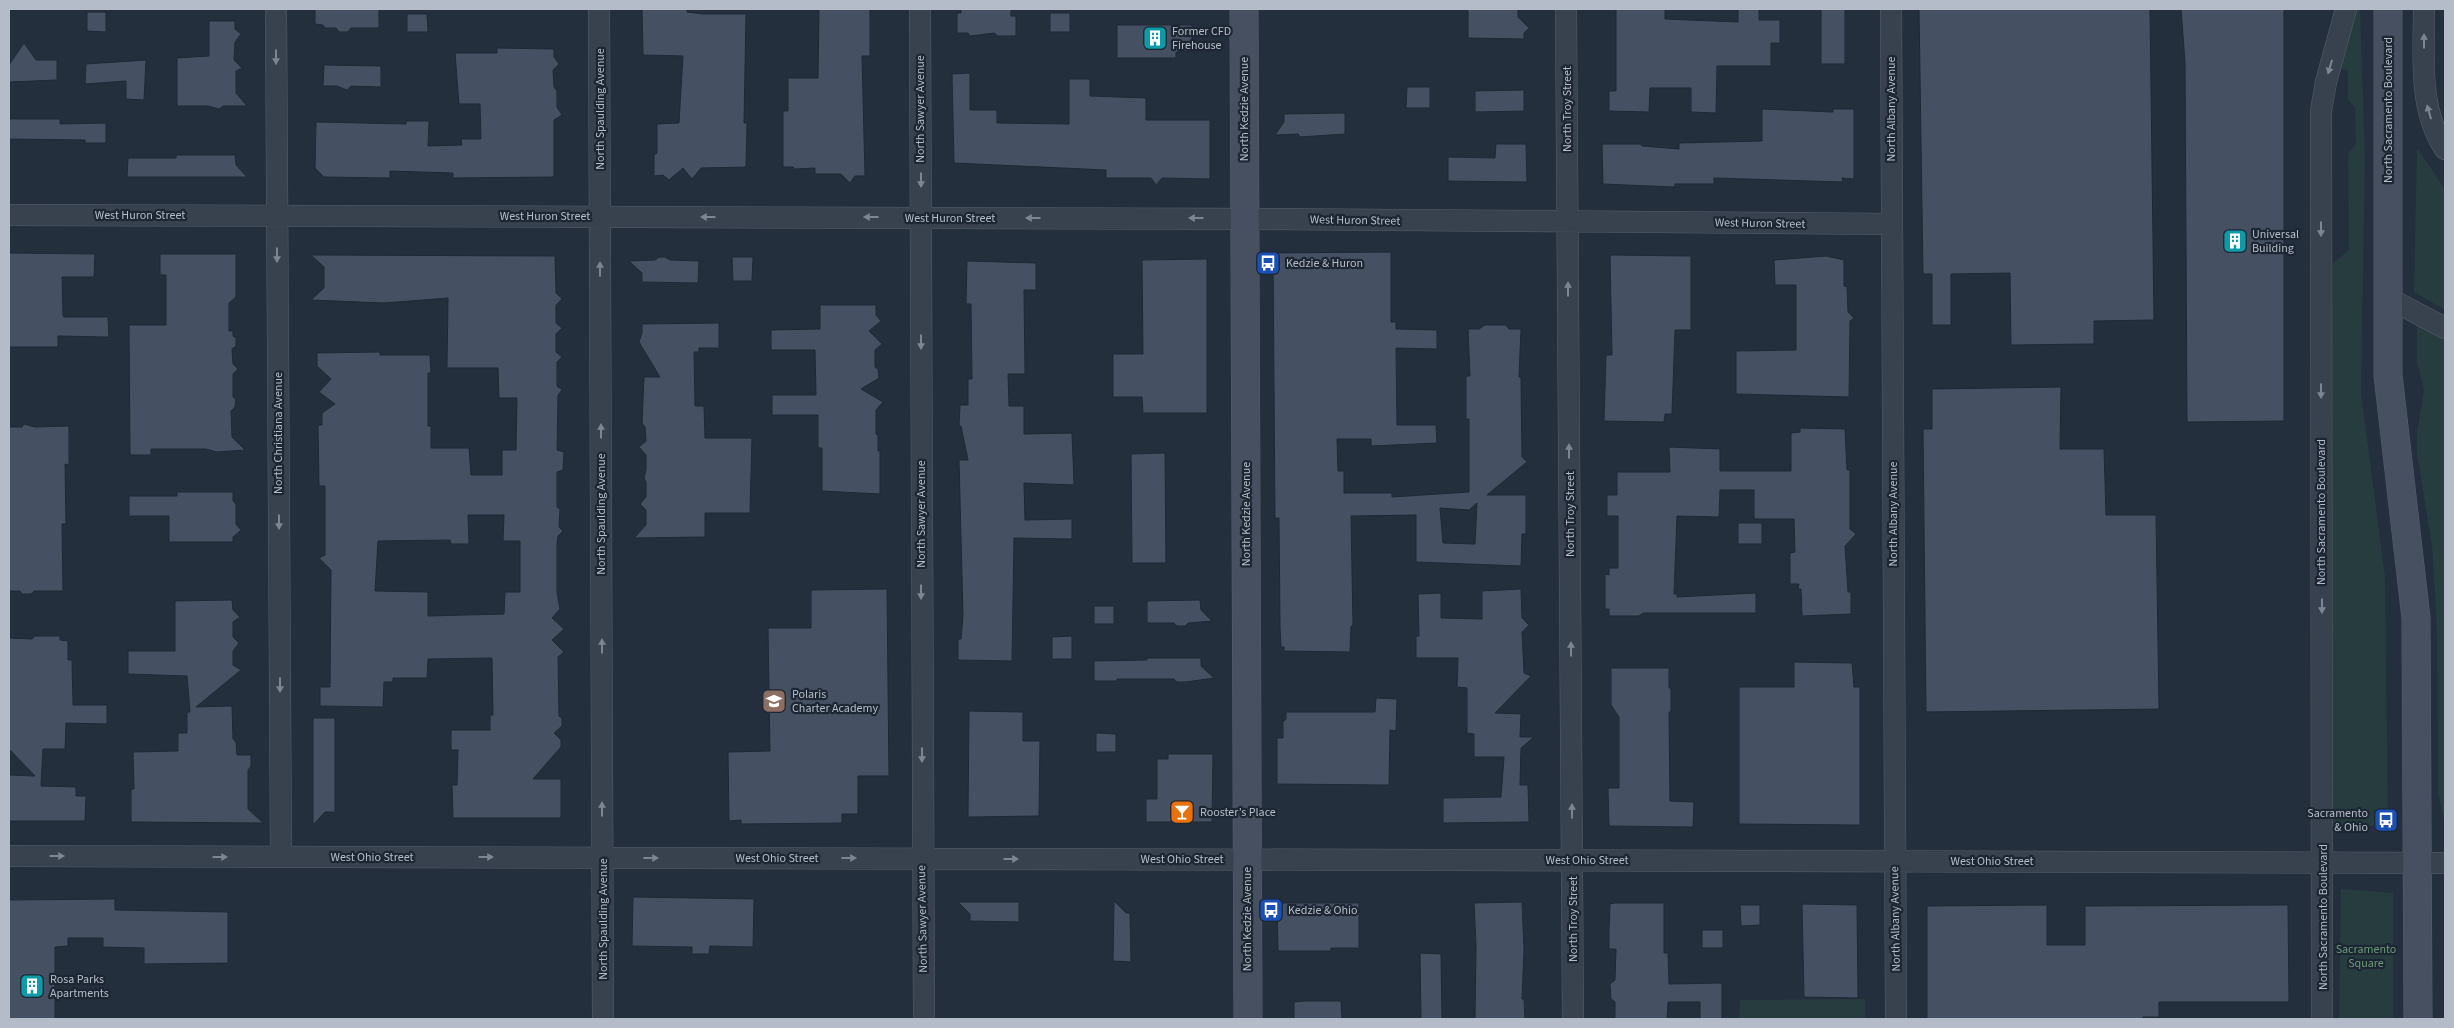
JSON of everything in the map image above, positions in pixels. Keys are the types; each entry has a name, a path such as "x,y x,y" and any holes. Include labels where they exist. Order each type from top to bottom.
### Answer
{"main road":[{"name":"North Kedzie Avenue","path":"1244,9 1248,1019"},
{"name":"North Sacramento Boulevard","path":"2388,9 2388,375 2416,618 2432,862 2418,1019"}],"street":[{"name":"North Christiana Avenue","path":"276,9 281,856"},
{"name":"North Spaulding Avenue","path":"599,9 603,1019"},
{"name":"North Sawyer Avenue","path":"920,9 924,1019"},
{"name":"North Troy Street","path":"1566,9 1573,1019"},
{"name":"North Albany Avenue","path":"1891,9 1896,1019"},
{"name":"North Sacramento Boulevard","path":"2322,1019 2324,862 2322,111 2326,82 2346,9"},
{"path":"2424,9 2427,103 2436,134 2445,148"},
{"name":"West Huron Street","path":"9,215 1245,219 1891,224"},
{"path":"2388,298 2445,328"},
{"name":"West Ohio Street","path":"9,856 2432,862"}],"green space":[{"path":"2357,9 2360,9 2365,160 2361,393 2385,577 2388,826 2332,826 2331,265 2349,250 2348,154 2356,144 2355,108 2348,99 2348,71 2340,68"},
{"path":"2417,148 2445,189 2445,310 2414,292"},
{"path":"2417,322 2445,341 2445,825 2438,793 2437,628 2432,545 2417,454 2417,433 2424,390 2417,363"},
{"name":"Sacramento Square","path":"2341,889 2393,893 2393,1019 2339,1019"},
{"path":"1865,999 1865,1019 1739,1019 1740,1000"}],"building":[{"path":"315,9 379,9 379,28 351,28 348,32 339,32 336,28 325,28 323,25 315,24"},
{"path":"642,9 687,9 687,12 703,14 746,14 744,123 747,123 746,167 701,168 692,179 683,168 669,180 663,175 654,176 654,155 657,153 657,124 679,123 683,56 643,55"},
{"path":"819,9 870,9 870,56 862,56 865,176 855,176 850,183 841,174 815,174 815,168 795,169 793,167 783,167 783,111 788,111 788,78 818,78"},
{"path":"961,9 1011,9 1011,16 1016,16 1016,36 998,36 994,33 970,36 968,33 957,33 957,13 961,13"},
{"path":"1468,9 1518,9 1518,17 1529,28 1524,33 1524,39 1468,38"},
{"path":"1616,9 1665,9 1665,19 1738,22 1738,9 1759,9 1759,20 1780,20 1780,43 1771,43 1771,66 1717,66 1716,113 1691,112 1691,88 1650,88 1649,112 1609,111 1609,91 1616,91"},
{"path":"1821,9 1845,9 1845,64 1821,64"},
{"path":"1919,9 2150,9 2154,320 2094,321 2094,344 2011,345 2010,273 1951,274 1951,325 1932,325 1932,274 1923,274"},
{"name":"Universal Building","path":"2181,9 2284,9 2284,421 2187,422 2185,62"},
{"path":"87,12 106,12 106,32 87,31"},
{"path":"1050,13 1070,13 1070,32 1050,32"},
{"path":"407,14 427,14 428,32 407,32"},
{"path":"209,21 235,21 235,29 241,34 235,42 234,60 242,68 236,71 236,93 247,106 223,106 219,109 208,106 177,106 177,58 209,56"},
{"name":"Former CFD Firehouse","path":"1117,25 1192,25 1192,51 1176,52 1176,58 1117,58"},
{"path":"24,43 36,60 57,60 57,80 9,82 9,65"},
{"path":"497,48 554,49 554,57 559,64 553,70 554,87 557,91 557,107 562,115 554,120 554,177 453,178 453,173 390,171 390,178 324,177 315,168 316,122 406,124 406,121 429,121 428,146 462,145 461,139 481,139 480,104 459,104 455,53 497,53"},
{"path":"146,60 144,100 126,99 126,81 85,84 86,64"},
{"path":"324,65 381,66 381,87 351,86 347,90 337,86 323,86"},
{"path":"970,73 970,110 997,110 997,123 1069,124 1069,79 1090,79 1090,96 1146,98 1146,120 1210,120 1210,179 1162,178 1156,185 1151,178 1106,178 1106,170 954,163 952,74"},
{"path":"1407,87 1430,87 1430,108 1406,108"},
{"path":"1524,90 1524,111 1475,112 1475,91"},
{"path":"1762,109 1833,112 1833,109 1854,109 1854,179 1842,178 1843,182 1714,178 1714,184 1675,184 1675,187 1603,184 1602,144 1641,144 1642,146 1679,149 1679,143 1762,141"},
{"path":"1345,113 1345,134 1300,137 1298,134 1275,135 1284,122 1284,114"},
{"path":"9,119 60,119 60,124 106,123 106,143 85,143 85,140 9,139"},
{"path":"1496,144 1526,144 1527,182 1448,181 1448,157 1495,158"},
{"path":"176,155 235,155 236,165 247,177 127,177 128,158 176,158"},
{"path":"1391,252 1391,322 1396,322 1396,329 1437,330 1437,349 1396,348 1397,425 1436,425 1437,443 1371,446 1371,439 1337,439 1338,471 1344,471 1344,493 1392,493 1392,497 1469,492 1469,419 1466,419 1466,376 1470,376 1468,329 1479,329 1485,325 1506,325 1509,329 1521,329 1519,377 1521,377 1522,457 1527,462 1487,495 1526,495 1526,534 1522,534 1521,566 1416,562 1416,515 1351,516 1353,626 1351,626 1350,652 1284,651 1284,647 1281,647 1279,518 1275,518 1273,253","holes":["1477,503 1475,544 1443,543 1440,508 1469,510"]},
{"path":"9,253 95,254 94,277 62,277 63,315 64,317 108,317 109,337 58,336 58,347 9,347"},
{"path":"160,254 236,254 236,297 229,303 229,331 233,331 233,336 236,338 236,346 232,349 233,364 238,369 233,374 233,397 236,399 235,407 231,411 232,437 245,450 217,452 206,449 151,449 151,455 130,455 129,325 166,325 166,275 160,275"},
{"path":"311,255 555,256 556,293 562,299 556,305 556,323 562,328 556,334 556,352 562,357 557,362 557,386 562,390 558,395 557,450 564,452 563,470 557,472 557,507 560,509 559,527 563,531 558,536 557,544 557,592 560,609 552,618 564,629 552,640 564,652 558,657 559,716 562,718 562,726 554,733 561,740 561,747 533,779 561,779 561,818 453,818 452,785 457,785 458,750 451,750 451,730 490,730 490,715 493,715 492,658 428,659 427,678 393,678 393,682 384,682 383,707 320,706 320,687 330,687 331,570 319,558 325,555 325,486 319,486 318,425 322,425 322,413 335,404 319,392 331,379 317,366 317,353 380,352 380,355 430,355 431,373 428,373 428,426 431,426 431,448 469,448 471,475 502,475 502,450 516,450 517,398 499,398 498,368 447,368 448,298 384,303 311,300 324,288 324,267","holes":["468,515 504,515 503,541 520,541 520,592 505,592 504,614 428,616 428,592 375,591 378,541 450,540 451,544 469,544"]},
{"path":"1610,255 1691,256 1691,330 1675,330 1672,414 1665,414 1664,422 1604,421 1606,355 1612,355"},
{"path":"1826,256 1844,260 1844,286 1847,287 1848,312 1854,318 1850,321 1849,397 1736,394 1736,351 1796,350 1796,285 1775,285 1774,260"},
{"path":"659,257 665,257 670,260 699,261 698,283 642,282 642,273 629,261 655,260"},
{"path":"732,257 753,257 752,281 733,281"},
{"path":"1207,259 1207,413 1143,413 1142,397 1113,397 1113,354 1143,354 1142,260"},
{"path":"967,261 1036,263 1036,290 1024,290 1025,374 1008,374 1009,406 1024,406 1024,434 1072,433 1074,485 1024,483 1025,520 1072,519 1072,539 1014,538 1012,661 958,660 958,639 961,639 963,616 959,460 968,460 961,426 959,426 960,405 968,405 968,379 972,379 971,304 966,304"},
{"path":"820,305 876,305 876,315 881,321 869,331 882,344 875,350 875,367 878,369 879,378 861,389 883,402 876,410 876,434 878,436 878,451 880,451 880,494 822,491 822,448 818,448 818,415 772,415 772,395 816,395 815,350 771,350 771,330 820,329"},
{"path":"719,323 719,348 699,348 699,352 694,352 695,406 704,406 705,438 752,438 750,513 705,513 705,537 634,538 646,525 646,510 640,504 646,497 646,482 644,478 646,455 639,447 646,441 645,427 642,423 644,377 660,377 639,342 642,324"},
{"path":"2061,387 2060,449 2104,449 2106,515 2156,515 2159,709 1926,712 1923,429 1932,429 1932,389"},
{"path":"24,424 35,427 69,426 69,465 65,464 66,524 62,524 63,591 34,591 31,594 22,594 20,591 9,591 9,427 22,427"},
{"path":"1800,428 1845,429 1847,470 1850,470 1850,529 1856,534 1845,546 1848,592 1851,592 1851,614 1802,616 1801,589 1798,589 1799,584 1790,584 1790,553 1795,552 1794,519 1754,519 1754,490 1720,490 1719,517 1677,516 1674,594 1677,594 1677,597 1756,593 1756,613 1643,613 1639,616 1609,616 1609,609 1605,609 1605,574 1609,575 1609,568 1618,568 1618,516 1607,516 1607,495 1617,495 1617,472 1670,472 1669,447 1720,449 1720,471 1791,471 1791,433 1800,432"},
{"path":"1165,453 1166,563 1132,563 1131,454"},
{"path":"177,492 233,492 233,501 236,504 236,524 241,530 233,537 233,542 169,542 169,516 129,516 129,496 177,496"},
{"path":"1738,523 1762,523 1762,544 1738,544"},
{"path":"887,589 889,776 858,776 858,814 842,814 842,823 741,824 741,820 729,821 728,752 770,751 768,628 811,628 811,590"},
{"path":"1521,589 1522,618 1529,625 1522,632 1524,673 1531,676 1495,713 1521,714 1520,737 1534,737 1521,748 1520,785 1528,785 1529,822 1443,823 1443,798 1501,797 1504,757 1474,757 1474,734 1467,733 1467,688 1457,687 1458,658 1416,658 1416,636 1419,636 1418,594 1441,593 1441,618 1482,619 1482,591"},
{"path":"232,600 233,610 240,617 233,622 233,637 239,643 233,651 233,665 241,670 196,707 232,706 233,739 236,742 237,755 251,755 251,766 248,770 248,809 263,823 131,822 131,789 134,789 133,752 178,751 178,733 187,733 187,712 190,712 187,676 128,674 128,651 175,651 175,601"},
{"path":"1200,600 1201,610 1212,621 1188,623 1185,626 1177,626 1174,623 1147,623 1147,601"},
{"path":"1094,606 1114,606 1114,624 1094,624"},
{"path":"35,636 60,636 60,640 68,641 68,660 72,660 73,705 107,705 107,724 66,723 65,749 43,749 41,786 76,787 76,796 86,796 85,821 9,821 9,775 35,776 9,749 9,638 32,639"},
{"path":"1072,636 1072,659 1052,659 1052,637"},
{"path":"1147,658 1201,658 1201,666 1214,678 1186,682 1177,682 1174,679 1094,681 1094,661 1147,660"},
{"path":"1794,662 1852,663 1854,687 1860,687 1860,825 1739,824 1739,687 1794,687"},
{"path":"1611,668 1669,668 1669,688 1671,688 1671,712 1669,712 1670,801 1694,802 1693,827 1609,826 1608,788 1619,788 1619,717 1611,705"},
{"path":"1376,698 1397,699 1396,731 1390,730 1389,785 1277,784 1277,738 1283,738 1283,722 1286,719 1286,712 1375,712"},
{"path":"969,711 1023,712 1023,741 1040,741 1039,816 968,817"},
{"path":"313,718 335,718 335,812 325,812 313,825"},
{"path":"1096,733 1116,734 1116,752 1096,752"},
{"path":"1168,754 1213,754 1212,822 1146,822 1146,799 1157,799 1157,759 1168,759"},
{"path":"633,897 754,899 753,947 710,946 709,954 692,954 692,947 632,946"},
{"path":"115,899 115,910 228,912 228,963 144,964 144,948 103,947 103,938 68,938 68,946 55,947 55,1019 9,1019 9,900"},
{"path":"1114,901 1126,913 1130,913 1131,962 1113,961"},
{"path":"958,902 1019,902 1019,922 970,921 970,914"},
{"path":"1522,902 1524,949 1522,999 1524,999 1525,1019 1475,1019 1476,945 1474,903"},
{"path":"1277,903 1359,903 1359,948 1331,948 1331,951 1278,951"},
{"path":"1664,903 1664,953 1668,953 1669,984 1722,983 1722,1019 1700,1019 1700,1002 1668,1002 1667,1019 1615,1019 1615,1002 1611,999 1610,984 1615,980 1616,949 1609,949 1609,930 1610,904"},
{"path":"1802,904 1857,905 1858,998 1804,997"},
{"path":"1740,905 1760,905 1760,925 1741,926"},
{"path":"2047,905 2047,945 2085,945 2085,906 2288,905 2289,1002 2159,1002 2159,1017 2143,1017 2143,1019 1927,1019 1927,906"},
{"path":"1702,930 1723,930 1723,948 1702,948"},
{"path":"1420,953 1441,954 1442,1019 1421,1019"},
{"path":"1341,1001 1342,1019 1294,1019 1294,1002"}],"place":[{"name":"Former CFD Firehouse","path":"1155,38"},
{"name":"Universal Building","path":"2235,241"},
{"name":"Kedzie & Huron","path":"1268,263"},
{"name":"Polaris Charter Academy","path":"774,701"},
{"name":"Rooster’s Place","path":"1182,812"},
{"name":"Sacramento & Ohio","path":"2386,820"},
{"name":"Kedzie & Ohio","path":"1271,910"},
{"name":"Rosa Parks Apartments","path":"32,986"}]}
